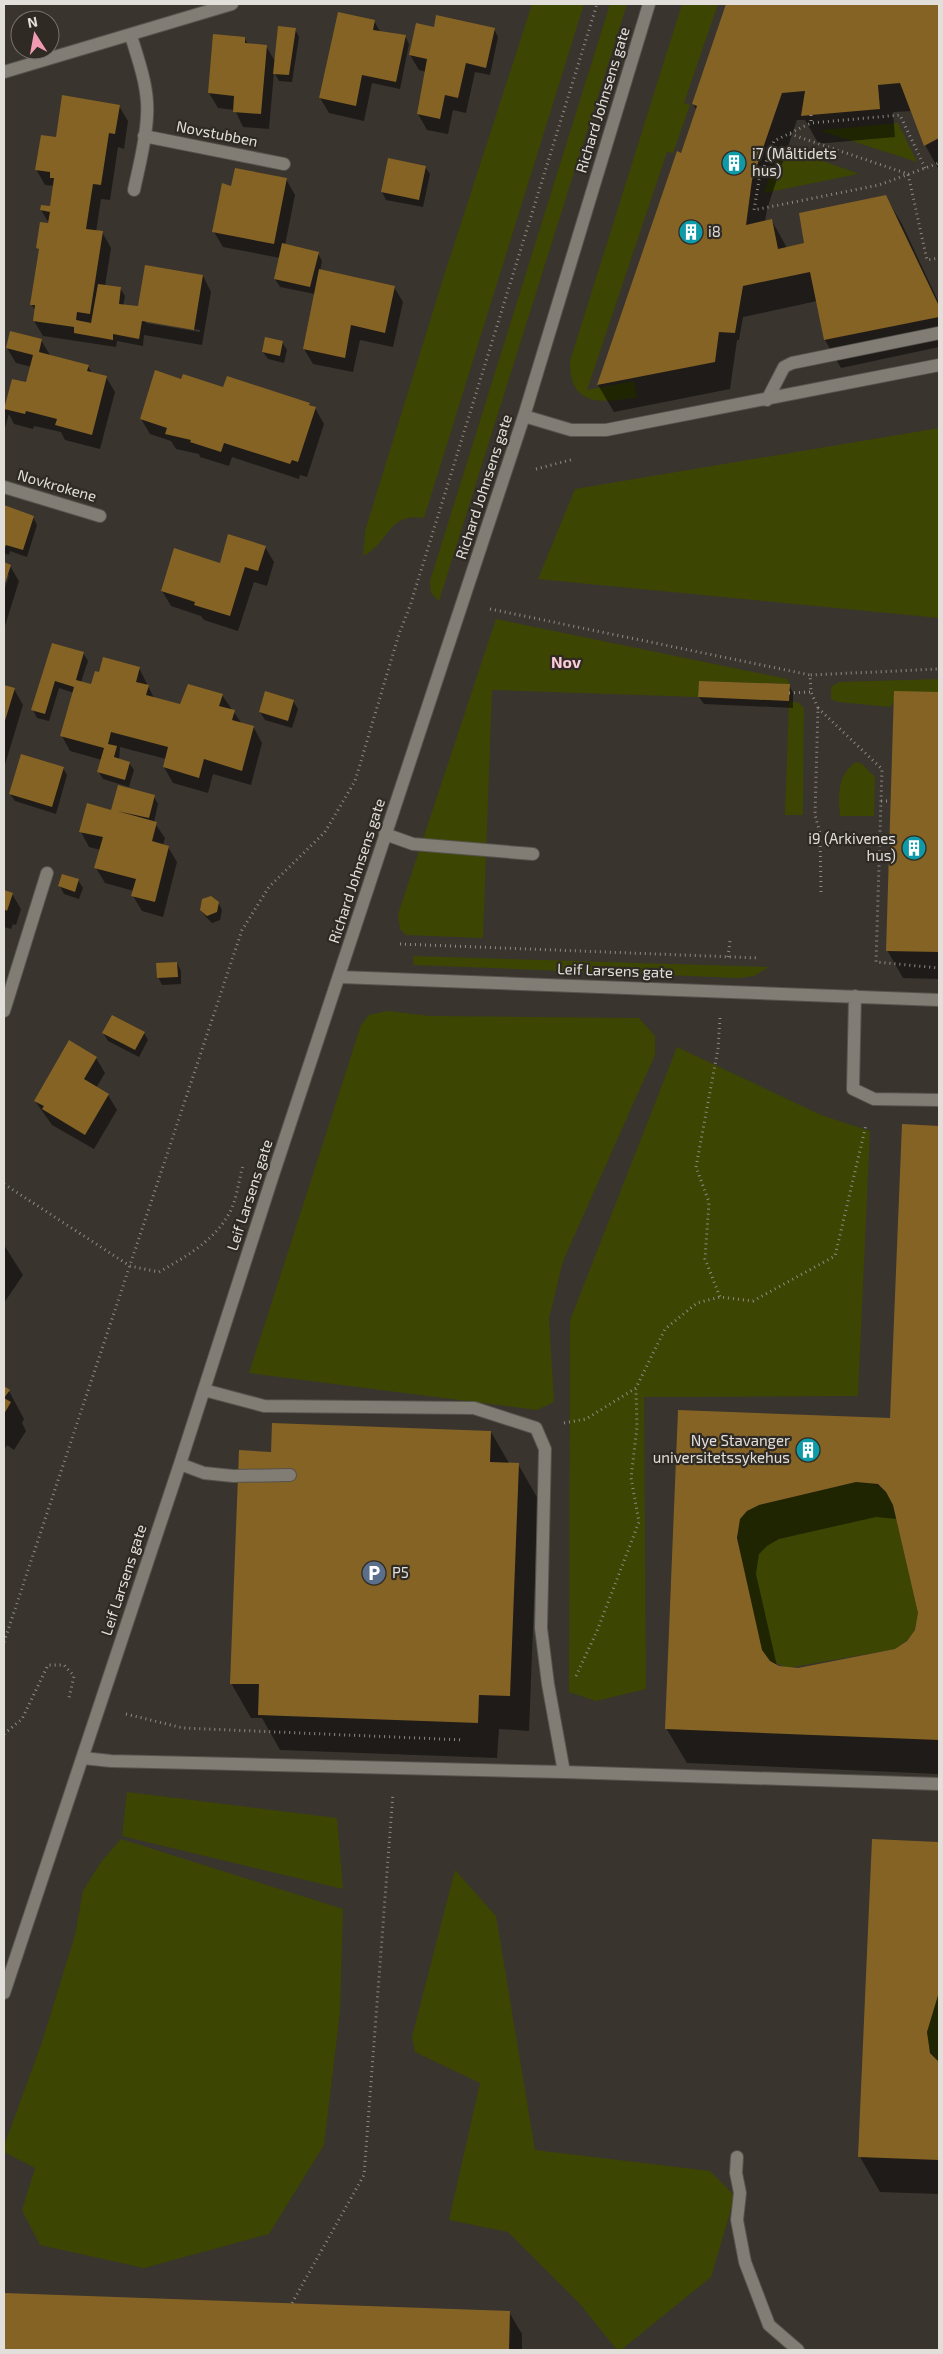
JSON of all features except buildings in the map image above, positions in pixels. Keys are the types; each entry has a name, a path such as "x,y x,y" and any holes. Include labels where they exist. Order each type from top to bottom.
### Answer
{"street":[{"path":"4,72 131,36 232,4"},
{"name":"Richard Johnsens gate","path":"340,976 385,834 524,416 649,4"},
{"path":"131,36 146,91 148,118 134,190"},
{"name":"Novstubben","path":"144,136 284,164"},
{"path":"768,400 784,367 792,363 939,333"},
{"path":"524,416 572,430 594,431 768,400 939,365"},
{"name":"Novkrokene","path":"4,487 100,516"},
{"path":"385,834 413,844 533,854"},
{"path":"4,1011 47,873"},
{"name":"Leif Larsens gate","path":"4,1993 340,976 939,1000"},
{"path":"855,996 853,1088 874,1099 939,1100"},
{"path":"204,1390 264,1406 474,1408 536,1428 545,1449 542,1628 548,1684 564,1772"},
{"path":"180,1464 204,1474 290,1475"},
{"path":"83,1758 111,1761 564,1772 939,1784"},
{"path":"737,2157 736,2173 740,2193 737,2220 745,2262 770,2325 798,2350"}],"path":[{"path":"4,1642 242,930 269,887 325,832 355,781 399,634 413,597 597,4"},
{"path":"811,115 811,123"},
{"path":"925,168 900,115 811,123 774,141 759,180 754,210 879,186 908,174 925,168 939,162"},
{"path":"790,133 908,174"},
{"path":"908,174 928,260 939,258"},
{"path":"490,609 810,675 939,670"},
{"path":"810,675 811,692 818,708 882,769 876,962 939,968"},
{"path":"789,693 811,692"},
{"path":"818,708 815,815 820,833 821,892"},
{"path":"881,801 891,801"},
{"path":"728,957 730,941"},
{"path":"400,944 759,958"},
{"path":"720,1297 704,1259 708,1202 696,1167 718,1049 722,991"},
{"path":"548,1684 575,1677 596,1631 639,1522 631,1478 637,1427 636,1388 665,1329 698,1304 720,1297 753,1301 835,1256 859,1147 874,1099"},
{"path":"4,1184 130,1266 159,1272 196,1251 216,1232 231,1210 243,1165"},
{"path":"536,1428 586,1419 636,1388"},
{"path":"4,1734 22,1719 48,1665 64,1665 74,1676 69,1698"},
{"path":"292,2303 364,2175 395,1768 399,1737"}],"green space":[{"path":"532,4 584,4 424,518 412,517 395,524 372,551 363,556 365,531 442,282"},
{"path":"610,4 627,4 439,601 431,593 430,581"},
{"path":"682,4 718,4 684,103 690,105 673,153 667,152 587,390 634,381 637,397 612,401 591,399 582,395 575,387 571,376 570,361"},
{"path":"898,123 917,162 821,131 823,130"},
{"path":"780,146 857,173 858,174 764,193"},
{"path":"939,428 939,618 538,579 575,489"},
{"path":"496,619 787,679 790,684 699,681 698,697 492,690 483,938 406,935 400,929 398,914"},
{"path":"939,679 939,704 892,703 891,707 838,702 831,699 831,687 839,682"},
{"path":"789,701 799,703 804,708 803,815 785,815"},
{"path":"856,762 862,764 875,777 874,816 840,816 839,793 842,779"},
{"path":"413,956 769,967 754,976 739,978 414,965"},
{"path":"388,1011 430,1016 639,1018 655,1036 655,1055 563,1261 549,1318 554,1402 537,1410 249,1373 361,1025 369,1015"},
{"path":"677,1047 821,1115 870,1131 858,1396 644,1397 646,1689 596,1701 569,1692 570,1320"},
{"path":"856,1482 879,1486 893,1505 918,1613 914,1630 895,1649 788,1668 770,1661 762,1650 741,1561 739,1528 741,1518 759,1505"},
{"path":"127,1792 337,1818 343,1889 122,1836"},
{"path":"121,1839 343,1909 340,2012 324,2145 269,2234 144,2268 40,2245 22,2210 35,2168 4,2152 4,2146 42,2042 75,1935 83,1891 101,1862"},
{"path":"455,1870 496,1916 535,2150 710,2171 735,2196 711,2277 621,2350 617,2350 580,2304 508,2232 449,2220 480,2083 415,2052 412,2037"},
{"path":"939,1992 939,2062 932,2054 927,2037 930,2019"}],"place":[{"name":"i7 (Måltidets hus)","path":"734,163"},
{"name":"i8","path":"691,232"},
{"name":"i9 (Arkivenes hus)","path":"914,848"},
{"name":"Nye Stavanger universitetssykehus","path":"808,1450"},
{"name":"P5","path":"374,1573"}],"district":[{"name":"Nov","path":"566,662"}]}
